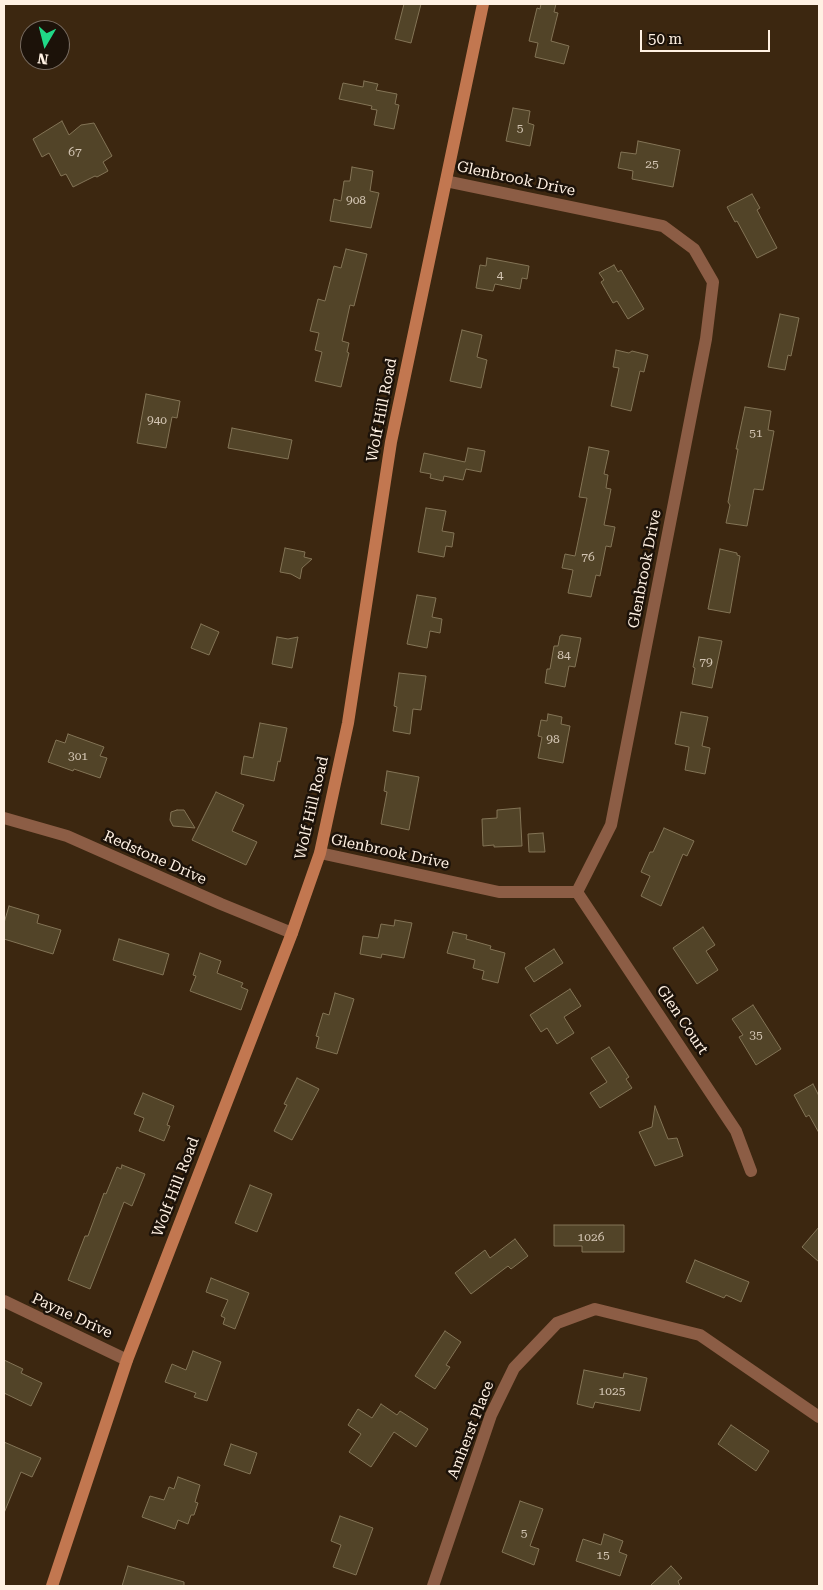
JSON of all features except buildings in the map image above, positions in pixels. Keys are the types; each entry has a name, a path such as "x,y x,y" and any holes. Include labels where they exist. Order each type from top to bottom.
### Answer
{"street":[{"name":"Wolf Hill Road","path":"52,1586 127,1360 292,933 320,853 348,723 391,442 483,4"},
{"name":"Glenbrook Drive","path":"320,853 499,892 577,892 611,826 706,339 713,282 694,249 663,226 446,181"},
{"name":"Redstone Drive","path":"4,818 67,836 220,904 292,933"},
{"name":"Glen Court","path":"577,892 736,1130 750,1171"},
{"name":"Payne Drive","path":"4,1302 127,1360"},
{"name":"Amherst Place","path":"433,1586 491,1415 514,1368 557,1323 595,1309 700,1335 819,1417"}]}
